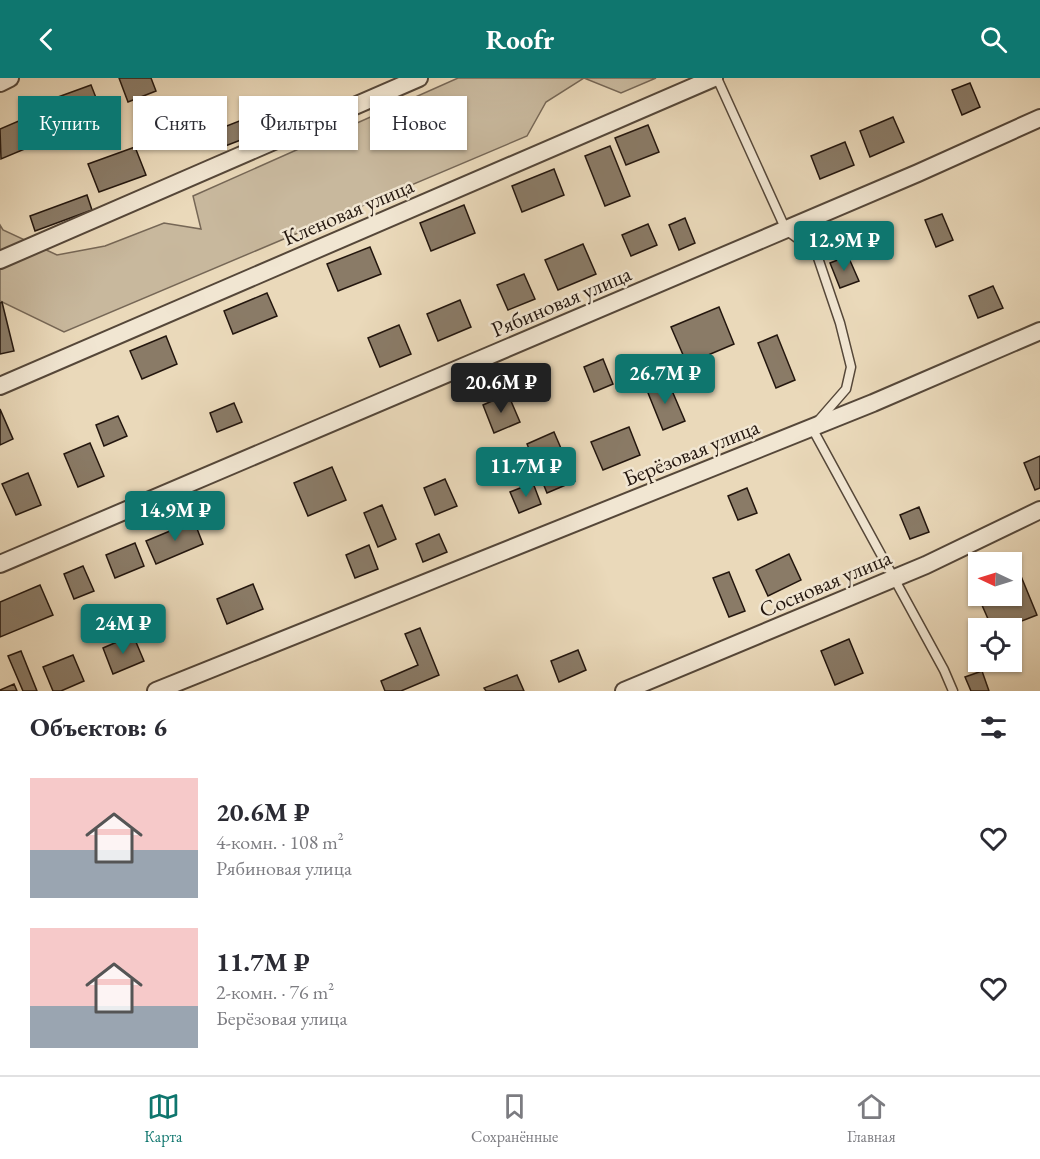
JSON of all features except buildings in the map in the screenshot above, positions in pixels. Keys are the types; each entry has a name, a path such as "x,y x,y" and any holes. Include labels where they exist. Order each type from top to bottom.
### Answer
{"street":[{"path":"0,82 10,78"},
{"path":"0,260 419,78"},
{"name":"Кленовая улица","path":"0,386 715,78"},
{"name":"Рябиновая улица","path":"0,564 786,230 1040,118"},
{"name":"Берёзовая улица","path":"156,691 812,428 1040,331"},
{"name":"Сосновая улица","path":"624,691 893,578 1040,510"}],"lane":[{"path":"715,78 786,230 816,252 840,323 851,367 846,389 812,428 944,670 953,691"}],"shaded area":[{"path":"458,78 584,78 546,102 527,136 64,332 0,301 0,225 3,230 57,255 105,246 164,223 201,229 193,196 296,150 358,150 358,123 370,117 370,150 467,150 467,96 418,96"},
{"path":"584,78 656,78 621,93"}]}
